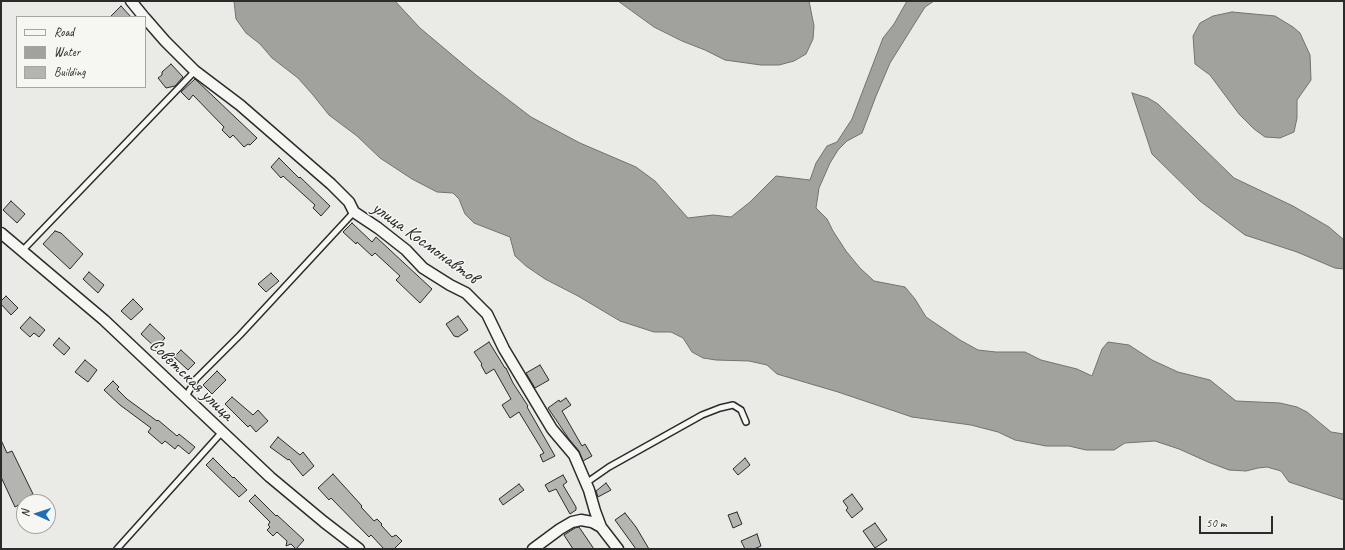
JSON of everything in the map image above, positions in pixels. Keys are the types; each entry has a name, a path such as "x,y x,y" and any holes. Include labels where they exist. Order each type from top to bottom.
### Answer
{"street":[{"name":"улица Космонавтов","path":"131,1 144,16"},
{"name":"улица Космонавтов","path":"146,18 165,41 195,71 240,105 298,153 349,202 354,212 378,228 406,250 423,268 466,293 487,314 504,349 552,429 574,455 586,483 601,527 618,549"},
{"name":"Советская улица","path":"1,233 104,320 270,477 359,549"},
{"path":"533,549 572,522 581,520 592,522 601,527"}],"lane":[{"path":"22,251 195,71"},
{"path":"185,398 196,379 246,329 354,212"},
{"path":"586,483 609,467 702,416 720,408 733,405 741,410 746,422"},
{"path":"118,549 222,432"}],"water":[{"path":"234,1 395,1 420,28 476,75 531,117 580,143 636,167 655,181 688,218 713,215 731,217 750,202 776,176 810,180 816,163 827,146 837,142 852,119 883,38 894,24 907,1 934,1 925,7 890,63 862,133 847,141 838,150 830,163 819,188 816,208 827,219 846,251 860,268 874,281 905,287 915,299 926,317 960,340 978,350 996,352 1025,352 1041,360 1077,369 1092,376 1102,349 1108,342 1129,345 1152,360 1178,372 1210,380 1236,401 1280,403 1297,407 1307,412 1331,432 1344,434 1344,500 1289,482 1281,471 1267,467 1246,471 1229,470 1179,449 1155,441 1125,443 1114,450 1086,450 1069,446 1046,446 1015,440 998,432 971,425 912,417 838,392 777,374 767,365 749,361 703,358 692,352 683,338 671,332 654,332 620,321 578,296 545,279 526,266 515,256 510,237 474,223 465,214 459,199 453,193 437,192 412,179 380,158 357,136 329,115 298,78 272,58 260,44 246,33 236,19"},
{"path":"618,1 809,1 814,26 813,39 806,54 794,61 779,65 761,65 725,60 654,27"},
{"path":"1232,12 1275,16 1300,33 1310,55 1311,80 1297,100 1297,118 1294,132 1280,138 1265,137 1254,129 1239,114 1210,75 1195,64 1193,36 1200,23 1213,16"},
{"path":"1132,93 1148,98 1158,104 1234,178 1293,206 1329,227 1344,240 1344,269 1335,268 1297,252 1245,235 1200,201 1152,154"}],"building":[{"path":"121,6 130,16 111,16"},
{"path":"171,64 183,77 175,86 166,88 158,78"},
{"path":"195,79 257,138 250,145 248,144 244,147 233,135 230,138 222,130 224,127 193,95 189,100 181,92"},
{"path":"279,158 330,206 321,216 313,208 315,205 283,176 281,178 271,167"},
{"path":"11,201 25,214 17,223 3,210"},
{"path":"352,223 372,242 376,237 432,289 420,303 396,280 400,276 375,253 372,256 357,242 356,244 343,232"},
{"path":"55,231 61,233 83,254 70,269 43,244"},
{"path":"89,272 104,285 98,293 83,279"},
{"path":"271,273 279,281 266,292 258,284"},
{"path":"6,296 18,308 11,315 1,304 1,301"},
{"path":"133,299 143,309 131,320 121,311"},
{"path":"458,316 468,330 458,337 454,336 446,324"},
{"path":"30,317 45,330 39,337 34,333 30,337 20,328"},
{"path":"150,324 165,338 156,348 141,334"},
{"path":"59,338 70,348 64,355 53,345"},
{"path":"489,342 528,406 527,407 555,456 543,462 540,455 544,453 519,412 510,418 502,405 511,399 494,369 486,374 481,365 482,364 474,352"},
{"path":"181,350 195,363 188,370 174,357"},
{"path":"85,360 97,370 88,382 75,372"},
{"path":"540,365 549,380 535,388 526,373"},
{"path":"217,371 226,380 212,394 203,385"},
{"path":"113,381 119,387 117,389 127,399 157,421 158,420 177,436 179,434 195,447 189,454 178,445 175,449 165,441 162,444 148,432 151,428 120,405 104,390"},
{"path":"232,397 253,415 258,410 268,421 256,432 250,425 248,427 225,404"},
{"path":"566,398 571,405 562,411 582,446 585,444 592,456 583,461 579,451 548,408 559,400 560,402"},
{"path":"278,437 300,455 303,452 314,466 303,476 289,459 288,460 270,447"},
{"path":"1,440 7,453 12,451 33,494 16,494 15,507 1,477"},
{"path":"213,458 247,490 239,497 206,465"},
{"path":"745,458 750,465 738,475 733,469"},
{"path":"333,474 374,521 377,519 392,537 396,535 402,541 394,549 384,549 371,535 369,537 331,498 329,500 318,488"},
{"path":"563,475 567,482 563,485 576,507 576,510 570,514 556,489 549,492 545,485"},
{"path":"606,483 611,490 598,497 596,491"},
{"path":"519,484 524,490 503,505 499,499"},
{"path":"852,494 863,509 852,518 846,510 848,508 843,501"},
{"path":"255,495 276,516 277,515 304,540 296,549 291,544 286,546 287,541 277,532 273,536 267,530 270,527 268,525 270,522 249,501"},
{"path":"737,512 742,524 733,528 728,515"},
{"path":"625,513 636,527 649,549 636,549 615,520"},
{"path":"875,523 887,540 875,548 863,531"},
{"path":"579,527 594,549 573,549 564,535"},
{"path":"757,534 761,546 754,549 745,549 741,541"}]}
